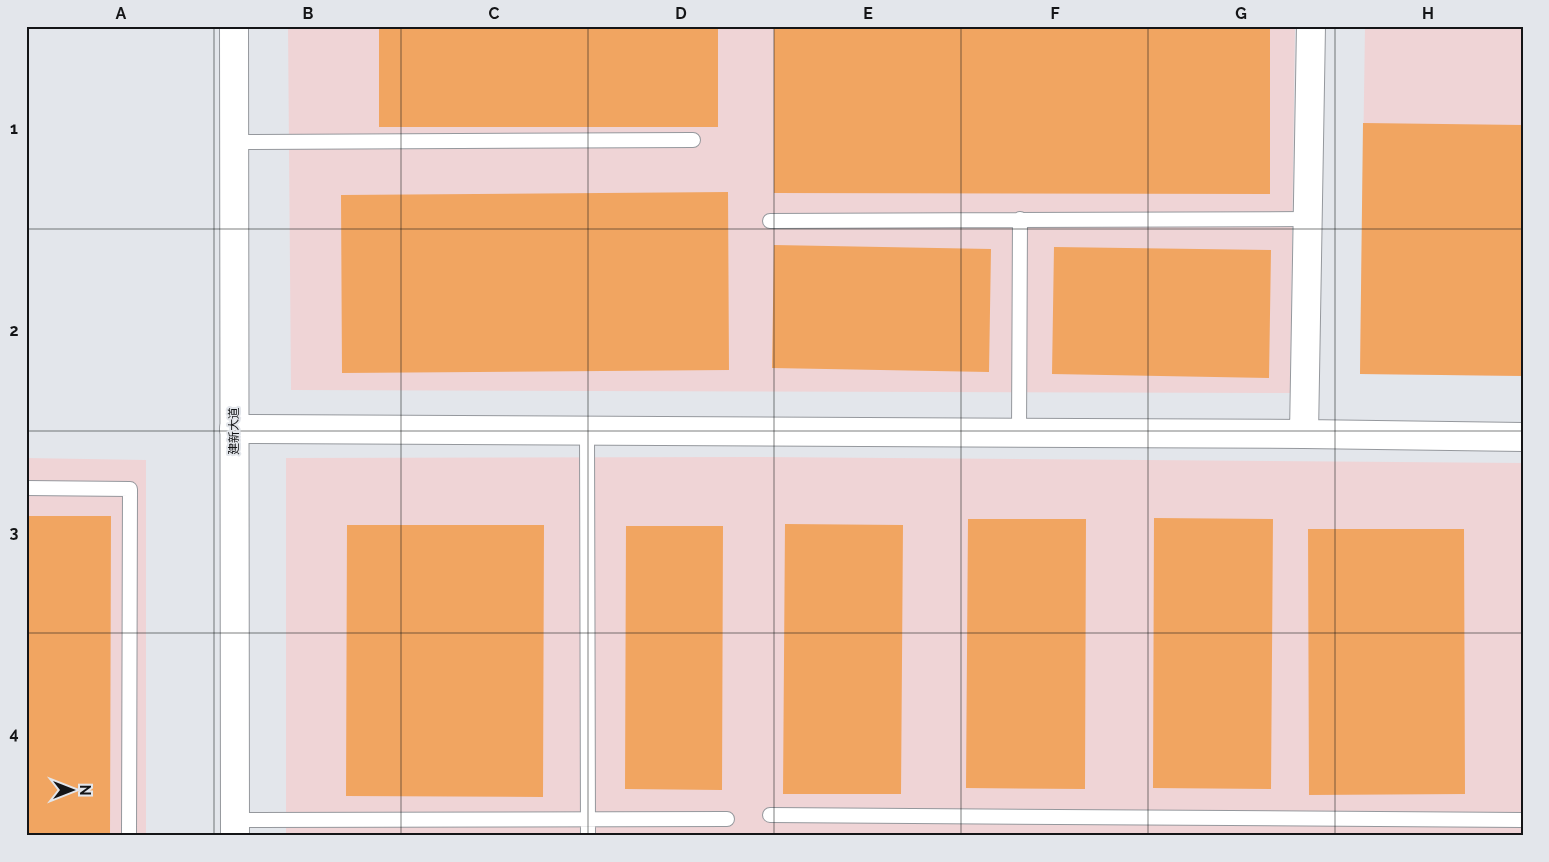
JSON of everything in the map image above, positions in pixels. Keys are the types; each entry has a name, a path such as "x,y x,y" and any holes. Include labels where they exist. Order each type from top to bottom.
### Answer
{"street":[{"name":"建新大道","path":"234,26 235,828"},
{"path":"1304,434 1311,26"},
{"path":"234,429 1304,434 1523,437"}],"lane":[{"path":"234,142 693,140"},
{"path":"1019,433 1020,219"},
{"path":"770,220 1308,219"},
{"path":"587,431 588,836"},
{"path":"26,488 130,489 129,836"},
{"path":"770,815 1523,820"},
{"path":"235,828 588,819 727,819"}],"shaded area":[{"path":"288,26 1295,26 1290,393 291,390"},
{"path":"1365,26 1523,26 1523,376 1360,374"},
{"path":"755,457 1523,463 1523,836 286,836 286,458"},
{"path":"26,458 146,460 146,836 26,836"}],"building":[{"path":"379,26 718,26 718,127 379,127"},
{"path":"774,26 1270,26 1270,194 774,193"},
{"path":"1363,123 1523,125 1523,376 1360,374"},
{"path":"728,192 729,370 342,373 341,195"},
{"path":"774,245 991,249 989,372 772,368"},
{"path":"1054,247 1271,250 1269,378 1052,374"},
{"path":"26,516 111,516 110,836 26,836"},
{"path":"1154,518 1273,519 1271,789 1153,788"},
{"path":"968,519 1086,519 1085,789 966,788"},
{"path":"785,524 903,525 901,794 783,794"},
{"path":"347,525 544,525 543,797 346,796"},
{"path":"626,526 723,526 722,790 625,789"},
{"path":"1308,529 1464,529 1465,794 1309,795"}]}
